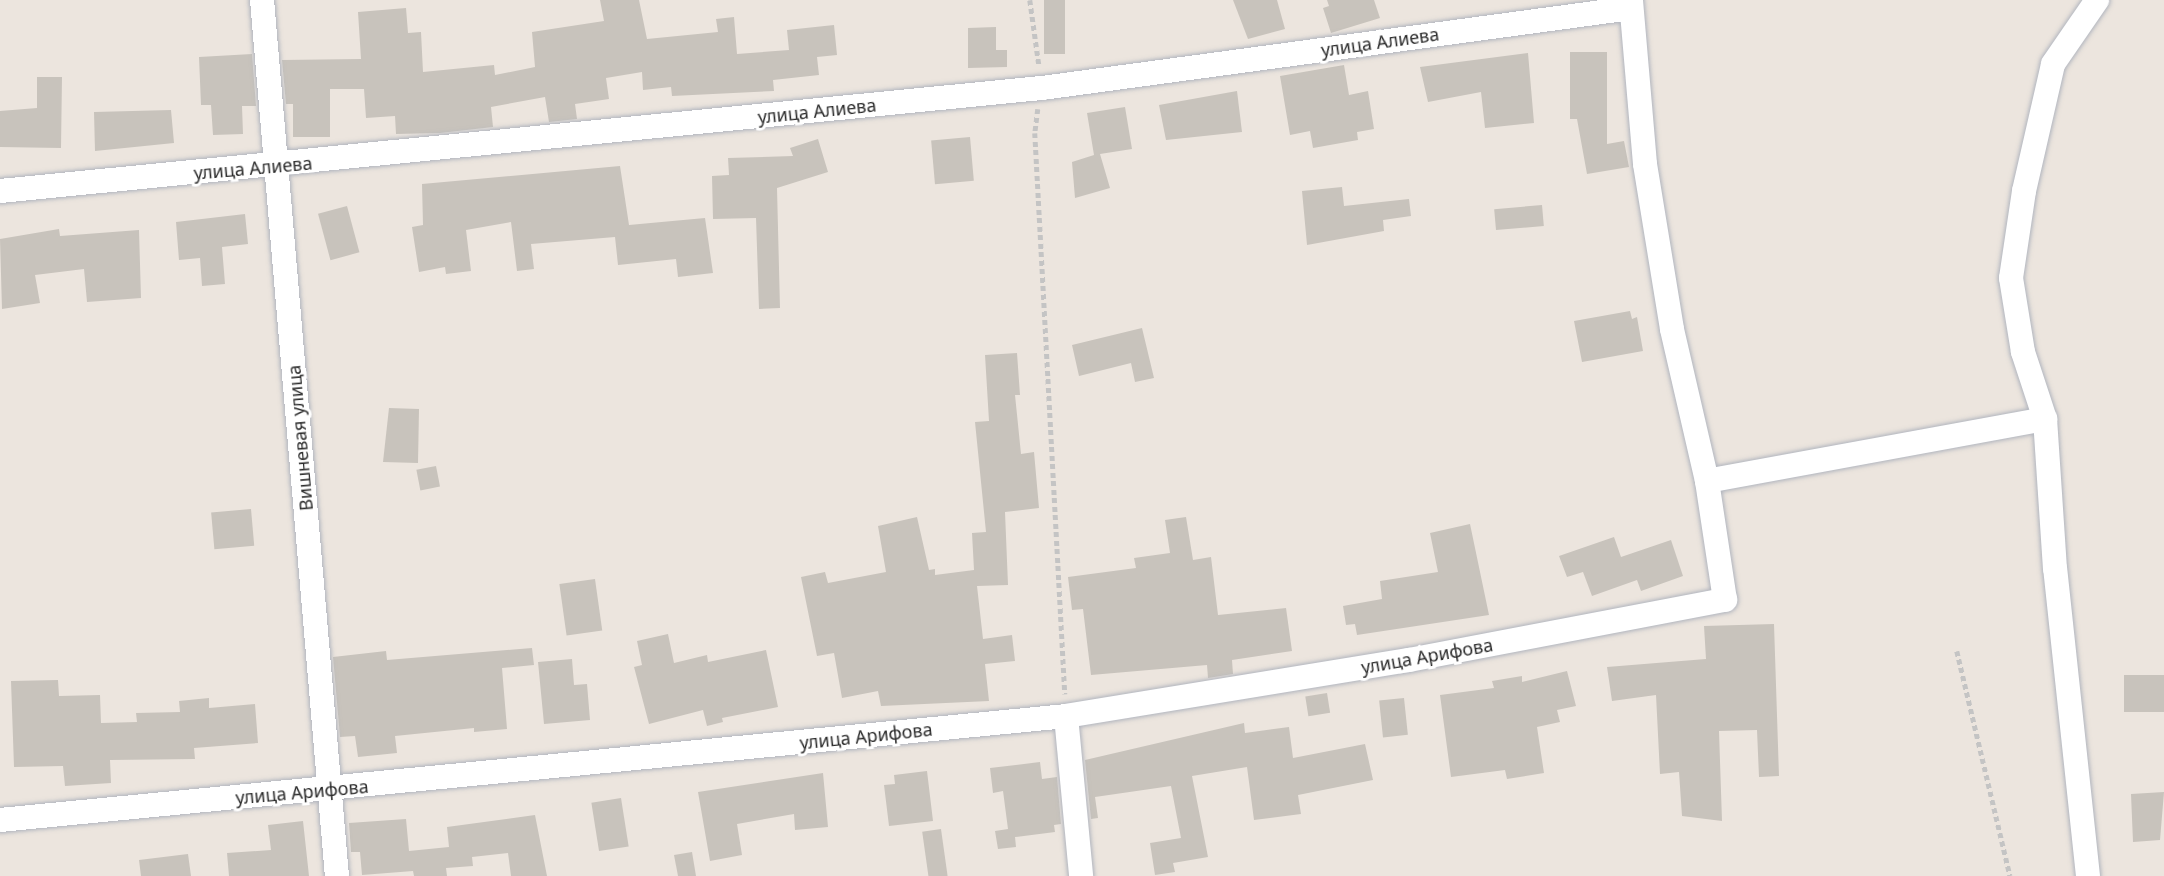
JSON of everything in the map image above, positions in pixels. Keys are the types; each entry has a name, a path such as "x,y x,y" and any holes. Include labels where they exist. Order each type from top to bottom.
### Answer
{"street":[{"name":"Вишневая улица","path":"262,0 337,876"},
{"path":"2088,876 2055,569 2045,419 2023,352 2011,278 2024,191 2053,64 2096,0"},
{"name":"улица Алиева","path":"0,191 278,166 1042,88 1631,4"},
{"path":"1631,4 1645,164 1672,329 1707,481 2045,419"},
{"name":"улица Арифова","path":"0,820 1066,716 1409,660 1725,600 1707,481"},
{"path":"1066,716 1081,876"}],"path":[{"path":"1030,0 1042,88 1035,133 1066,716"},
{"path":"1957,651 2010,876"}],"building":[{"path":"600,0 639,0 647,39 718,32 716,19 734,17 737,54 789,50 787,30 834,25 837,55 817,57 819,75 773,80 774,91 672,96 671,87 643,90 642,72 606,78 609,99 575,104 577,119 549,122 545,97 491,107 493,127 440,133 396,134 395,116 366,118 364,89 330,89 330,137 293,137 293,104 286,104 282,60 361,59 358,12 406,8 408,33 421,32 423,72 494,65 495,75 535,67 532,32 604,21"},
{"path":"1044,0 1065,0 1065,54 1044,54"},
{"path":"1233,0 1277,0 1285,29 1248,39"},
{"path":"1327,0 1374,0 1380,18 1331,33 1323,8 1329,6"},
{"path":"996,27 996,50 1007,50 1007,67 968,68 968,28"},
{"path":"1570,52 1607,52 1607,144 1624,141 1629,167 1587,174 1577,119 1570,119"},
{"path":"1528,53 1534,123 1485,128 1481,92 1428,102 1420,67"},
{"path":"252,54 256,106 242,106 243,134 213,135 211,105 201,105 199,57"},
{"path":"1344,65 1349,95 1368,91 1374,129 1357,132 1358,140 1313,148 1310,131 1290,135 1280,76"},
{"path":"37,77 62,77 61,148 0,147 0,111 37,108"},
{"path":"1237,91 1242,132 1166,140 1159,105"},
{"path":"1125,107 1132,149 1100,154 1110,188 1075,198 1072,162 1094,155 1087,113"},
{"path":"171,110 174,143 95,151 94,112"},
{"path":"970,137 974,181 935,184 931,140"},
{"path":"818,139 828,172 777,188 780,308 759,309 756,218 713,219 712,176 729,175 728,158 793,156 790,148"},
{"path":"620,166 629,225 705,218 713,273 678,277 676,259 618,265 615,237 531,244 534,269 517,271 511,222 466,230 471,271 446,274 445,267 419,272 412,227 423,225 422,184"},
{"path":"1342,187 1344,206 1409,199 1411,216 1383,220 1384,231 1307,245 1302,191"},
{"path":"1542,205 1544,226 1496,230 1494,209"},
{"path":"347,206 359,252 330,260 318,214"},
{"path":"245,214 248,244 222,247 225,284 202,286 200,258 179,260 176,222"},
{"path":"59,229 60,236 139,230 141,298 87,302 84,269 35,275 40,303 2,309 0,239"},
{"path":"1630,311 1632,319 1637,317 1643,351 1582,362 1574,321"},
{"path":"1142,328 1154,378 1135,382 1131,363 1079,376 1072,345"},
{"path":"1017,353 1020,395 1015,395 1021,454 1034,452 1039,508 1005,512 1008,585 977,586 983,639 1012,635 1015,661 985,664 989,701 881,706 878,691 842,698 834,653 817,656 801,577 825,572 828,583 886,572 878,526 917,517 929,570 935,569 935,575 974,570 972,533 986,532 975,422 989,421 985,355"},
{"path":"389,408 419,409 418,463 383,462"},
{"path":"436,466 440,487 420,490 416,470"},
{"path":"251,509 254,546 214,549 211,512"},
{"path":"1186,517 1193,560 1211,557 1218,615 1286,608 1292,651 1232,660 1233,674 1208,678 1207,665 1091,675 1083,609 1072,610 1068,577 1136,568 1134,558 1170,553 1165,520"},
{"path":"1470,524 1489,615 1357,635 1355,624 1346,625 1343,606 1382,599 1380,581 1438,572 1430,533"},
{"path":"1614,537 1621,557 1671,540 1683,576 1641,591 1637,580 1592,596 1583,572 1567,577 1559,556"},
{"path":"595,579 602,630 567,636 559,584"},
{"path":"1774,624 1779,776 1759,777 1757,730 1719,731 1722,821 1682,816 1679,772 1660,774 1656,695 1612,701 1607,667 1706,659 1704,626"},
{"path":"668,634 674,663 707,655 708,662 766,650 778,707 722,718 723,722 707,726 703,710 649,724 634,667 642,665 637,641"},
{"path":"532,648 534,665 502,668 507,729 474,732 474,728 395,736 397,753 358,757 355,736 340,737 333,657 386,651 387,660"},
{"path":"572,659 574,685 587,684 590,720 544,724 538,662"},
{"path":"1567,671 1576,706 1557,710 1560,722 1537,727 1544,773 1507,779 1505,770 1451,777 1440,695 1494,688 1492,681 1522,676 1522,682"},
{"path":"2124,675 2164,675 2164,712 2124,712"},
{"path":"58,680 59,696 100,695 101,723 137,722 136,713 180,712 179,701 209,698 209,708 255,704 258,743 194,748 195,759 110,760 111,783 65,786 63,766 14,767 11,681"},
{"path":"1327,693 1330,713 1308,716 1305,696"},
{"path":"1404,698 1408,735 1383,737 1379,701"},
{"path":"1244,723 1245,733 1289,727 1293,758 1365,744 1373,780 1298,795 1301,814 1254,820 1247,767 1192,776 1208,857 1173,863 1175,872 1155,875 1150,843 1181,838 1171,786 1095,797 1098,818 1091,819 1085,760"},
{"path":"1040,762 1042,779 1057,777 1061,824 1054,825 1055,832 1015,837 1016,847 998,849 995,831 1008,829 1003,791 993,793 990,768"},
{"path":"927,771 933,821 889,826 884,785 895,784 894,775"},
{"path":"823,773 828,827 795,830 794,814 737,824 742,855 710,861 698,792"},
{"path":"2164,792 2160,840 2133,842 2131,794"},
{"path":"621,798 629,846 599,851 591,803"},
{"path":"535,815 547,876 511,876 508,853 472,857 473,866 446,868 447,876 414,876 413,871 362,875 360,852 351,852 349,823 406,819 409,851 449,847 447,827"},
{"path":"303,821 309,876 229,876 227,853 271,850 268,825"},
{"path":"941,829 948,876 928,876 922,832"},
{"path":"692,852 696,876 678,876 674,855"},
{"path":"188,854 191,876 141,876 139,860"}]}
